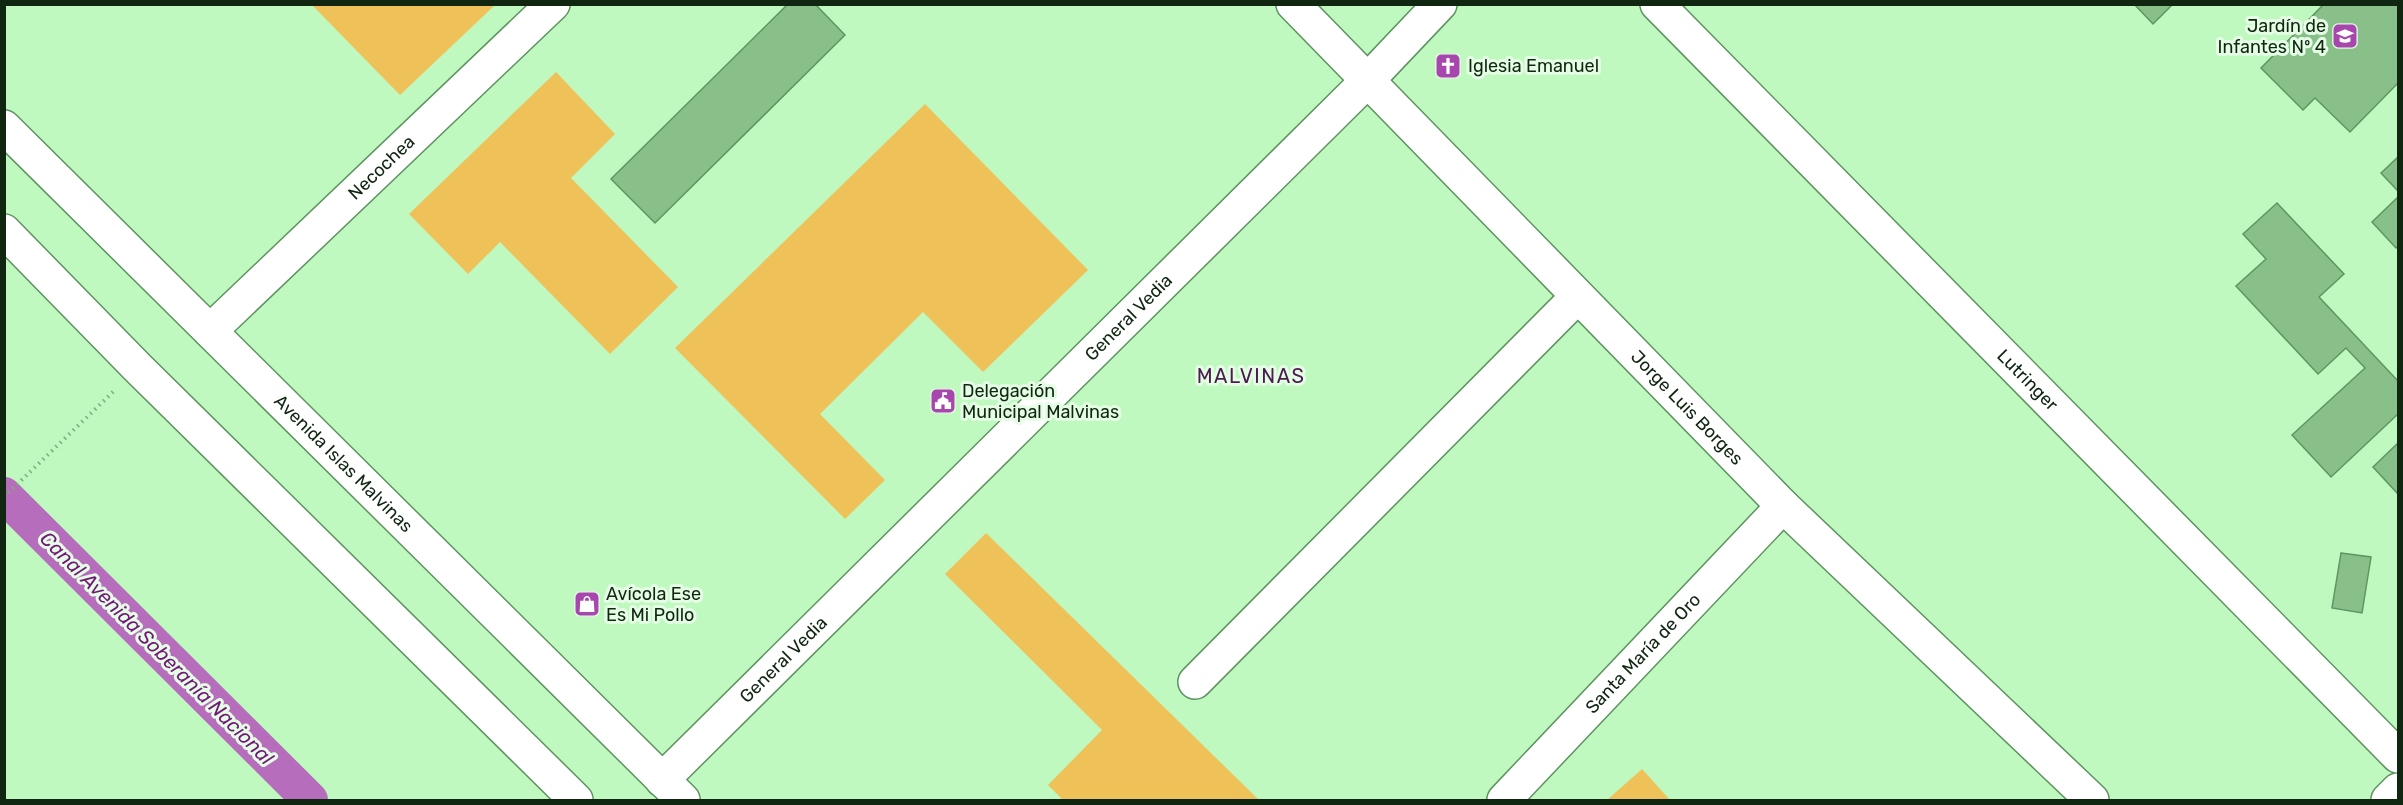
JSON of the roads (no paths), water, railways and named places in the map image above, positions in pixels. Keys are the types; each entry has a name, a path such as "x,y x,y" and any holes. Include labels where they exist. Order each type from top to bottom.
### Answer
{"street":[{"name":"Necochea","path":"210,331 553,4"},
{"name":"Jorge Luis Borges","path":"1293,4 1783,506 2092,801"},
{"name":"General Vedia","path":"673,790 1440,4"},
{"name":"Lutringer","path":"1657,4 2398,756"},
{"name":"Avenida Islas Malvinas","path":"4,127 673,790"},
{"path":"4,231 138,368 576,801"},
{"path":"1195,682 1577,297"},
{"name":"Santa María de Oro","path":"1504,801 1783,506"},
{"path":"2388,801 2398,790"}],"waterway":[{"name":"Canal Avenida Soberanía Nacional","path":"4,495 310,800"}],"place":[{"name":"Jardín de Infantes Nº 4","path":"2345,36"},
{"name":"Iglesia Emanuel","path":"1448,66"},
{"name":"Delegación Municipal Malvinas","path":"943,401"},
{"name":"Avícola Ese Es Mi Pollo","path":"587,604"}],"district":[{"name":"MALVINAS","path":"1251,376"}]}
